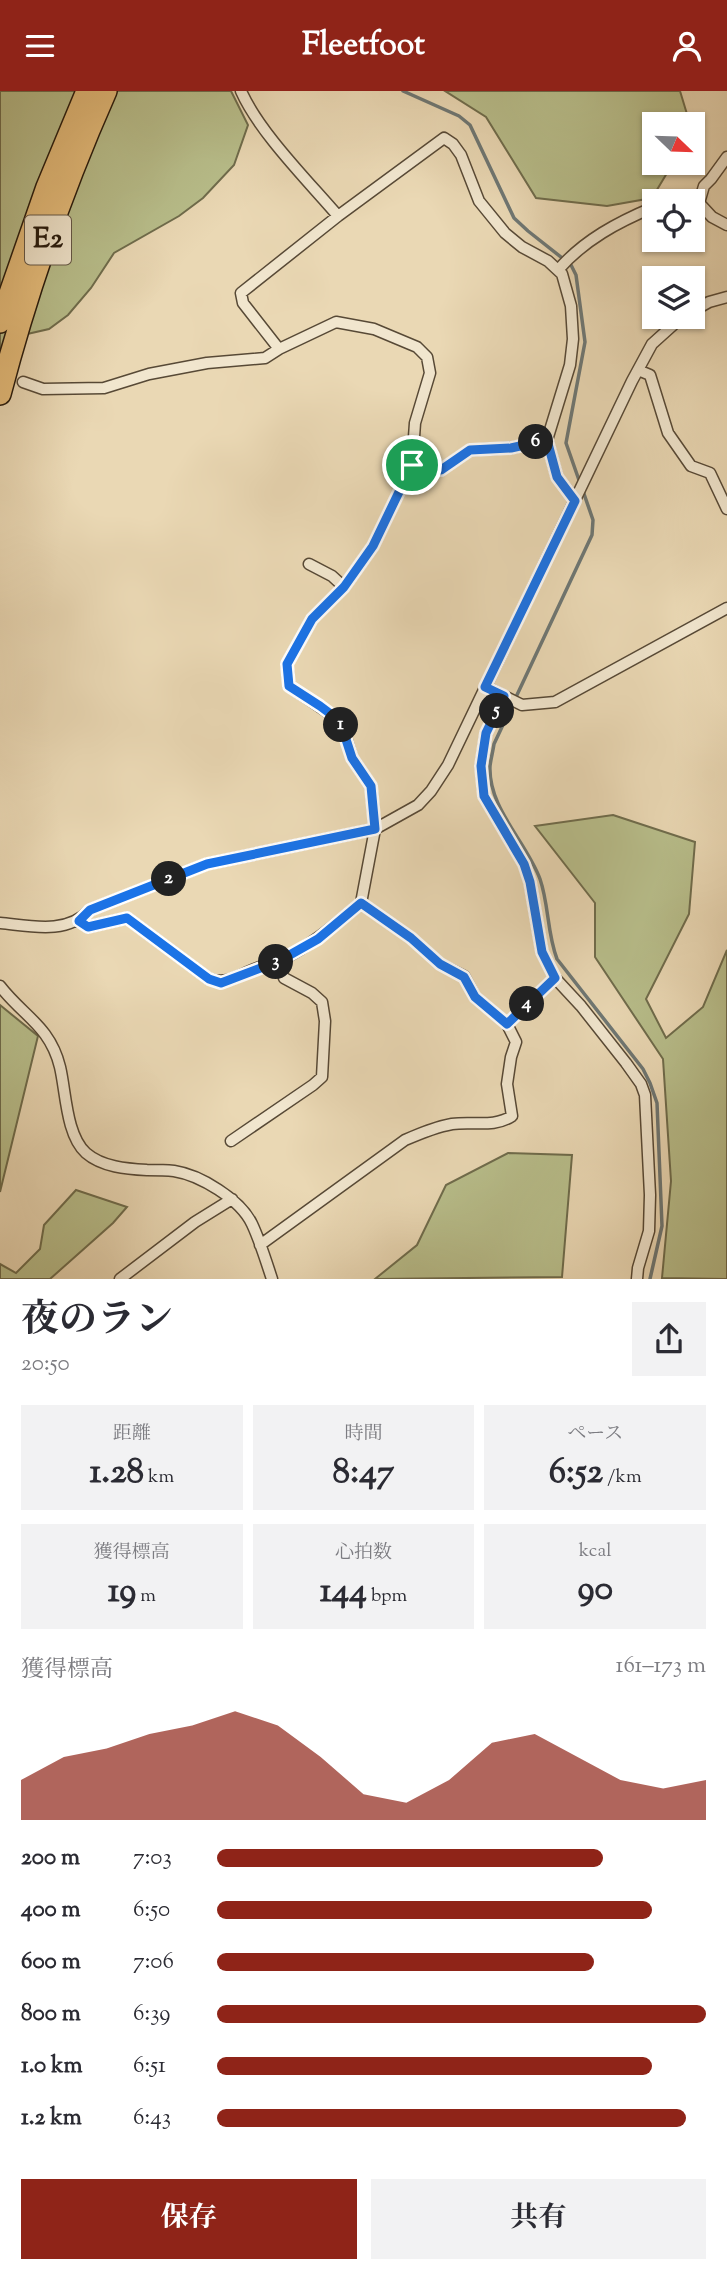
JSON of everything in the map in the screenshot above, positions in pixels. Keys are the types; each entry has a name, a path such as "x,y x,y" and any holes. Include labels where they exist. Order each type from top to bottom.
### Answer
{"highway":[{"name":"E2","path":"0,322 47,187 87,91"},
{"name":"E2","path":"0,394 56,218 106,91"}],"street":[{"path":"241,91 264,129 338,216"},
{"path":"279,349 243,303 241,293 338,216 444,138 453,143 461,155 479,201 505,233 522,247 548,261 562,274 571,306 573,339 570,365 547,440 557,477 575,501"},
{"path":"703,189 727,157"},
{"path":"705,211 727,225"},
{"path":"558,270 569,256 621,221 642,212"},
{"path":"705,304 727,297"},
{"path":"23,382 43,389 104,389 149,375 207,363 265,358 336,322 374,330 417,347 427,356 430,373 415,423 412,465 373,546 344,587 312,619 287,664 289,686 336,718 342,727 352,758 371,786 375,829 361,903 318,939 279,961 221,983 209,979 127,918 88,927 79,921"},
{"path":"0,923 48,928 79,921 90,910 207,864 375,829 418,805 448,765 638,370 652,344 669,329"},
{"path":"638,370 650,375 668,433 691,466 710,473 727,509"},
{"path":"412,465 441,470 470,450 511,448 547,440"},
{"path":"309,564 332,576 344,587"},
{"path":"485,687 522,705 555,702 727,608"},
{"path":"504,696 486,733 481,766 484,796 524,864 530,882 542,952 555,978 626,1063 641,1084 645,1095 650,1219 637,1279"},
{"path":"467,725 486,733"},
{"path":"260,1245 405,1140 431,1128 455,1123 503,1122 512,1116 507,1084 516,1042 507,1024 475,997 464,977 440,964 411,938 361,903"},
{"path":"231,1141 322,1077 325,1021 322,1002 312,993 284,978 279,961"},
{"path":"507,1024 555,978"},
{"path":"0,986 43,1029 52,1046 60,1065 70,1121 77,1141 86,1153 97,1160 124,1169 176,1171 203,1182 232,1199 251,1223 272,1279"},
{"path":"120,1279 195,1222 232,1199"},
{"path":"251,1223 257,1220 273,1233"}],"green space":[{"path":"0,91 231,91 248,125 234,165 203,198 179,216 114,253 91,288 68,315 49,329 23,335 0,351"},
{"path":"445,91 680,91 686,112 642,112 642,175 666,175 657,189 642,189 642,200 607,206 536,198 486,117"},
{"path":"613,815 695,842 689,914 646,999 666,1038 703,1007 727,950 727,1279 662,1278 671,1181 663,1059 595,957 595,903 535,826"},
{"path":"0,1005 38,1036 0,1192"},
{"path":"508,1153 572,1155 562,1277 375,1279 417,1245 446,1185"},
{"path":"76,1190 127,1207 113,1223 50,1279 0,1279 0,1264 16,1273 40,1249 44,1225"}],"waterway":[{"path":"403,91 459,116 470,125 514,218 571,265 576,275 585,342 566,443 580,483"},
{"path":"583,491 593,520 592,535 494,744 490,766 491,781 501,810 540,879 557,959 643,1069 657,1103 662,1226 650,1279"}],"route":[{"path":"547,440 557,477 575,501 485,687 504,696 486,733 481,766 484,796 524,864 533,893 542,952 555,978 507,1024 475,997 464,977 440,964 411,938 361,903 318,939 279,961 221,983 209,979 127,918 88,927 79,921 90,910 207,864 375,829 371,786 352,758 342,727 336,718 289,686 287,664 312,619 344,587 373,546 412,465 441,470 470,450 511,448 547,440"}]}
